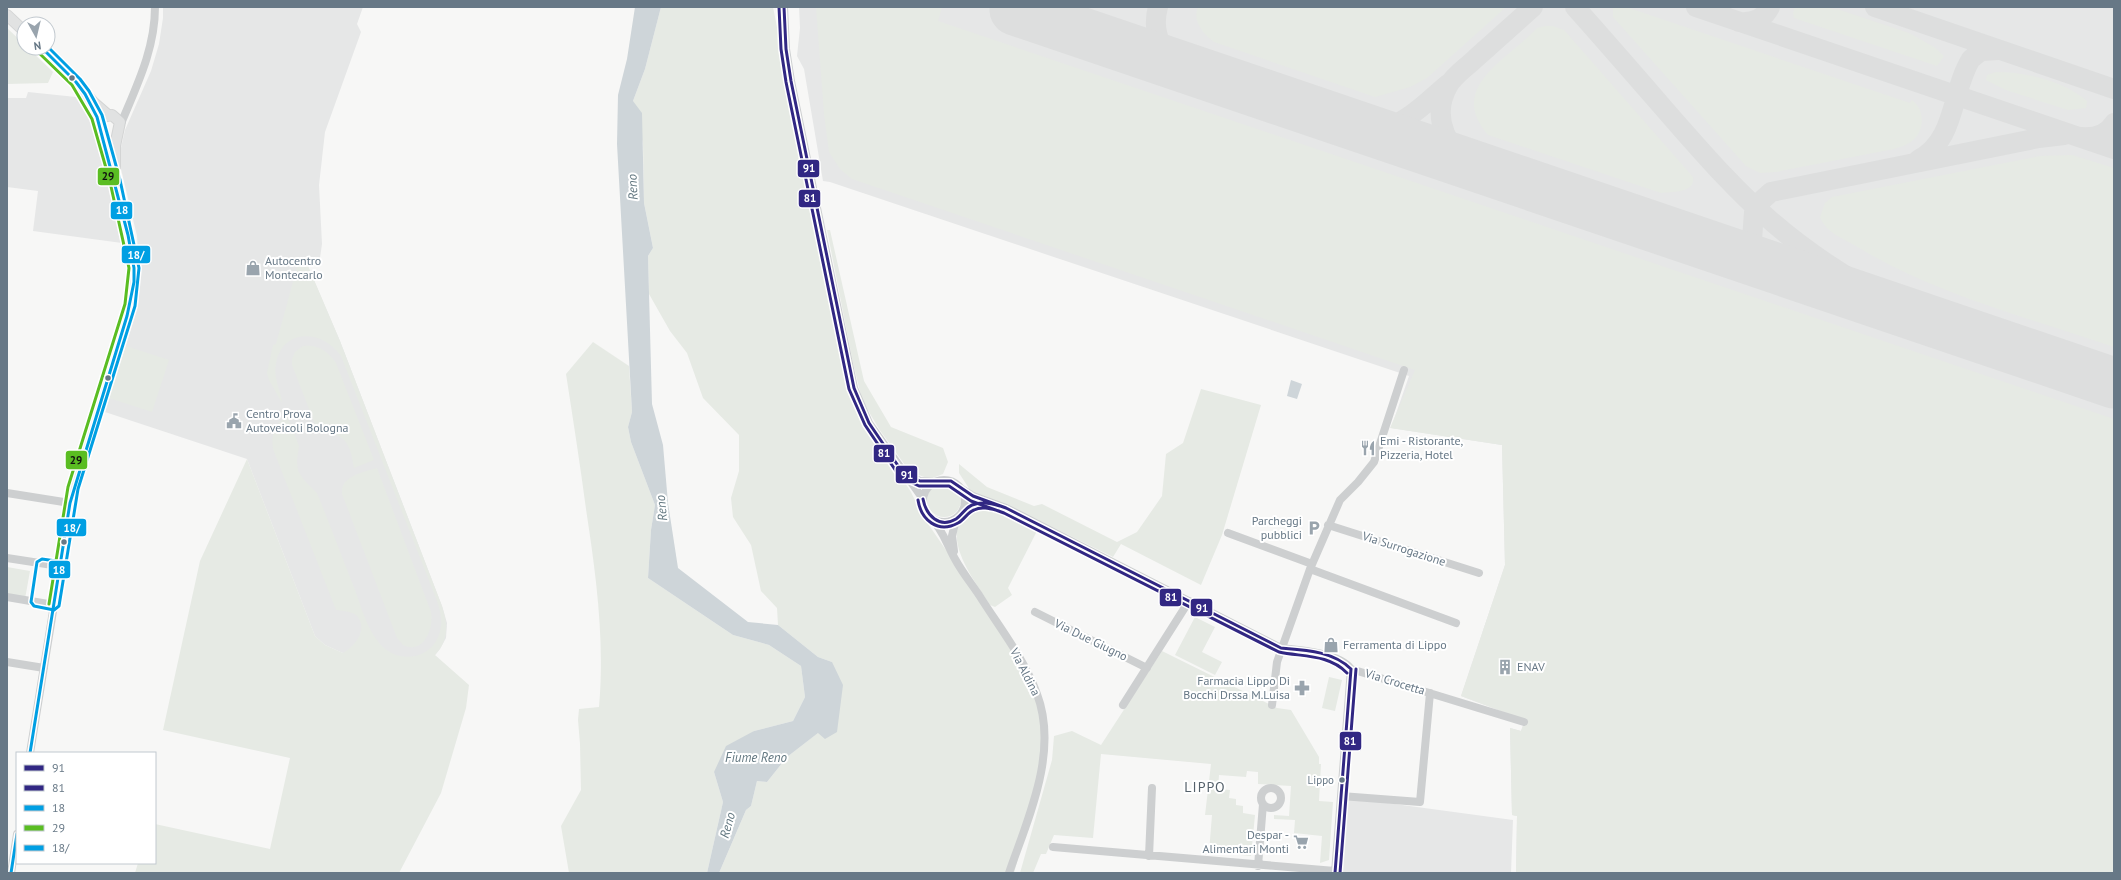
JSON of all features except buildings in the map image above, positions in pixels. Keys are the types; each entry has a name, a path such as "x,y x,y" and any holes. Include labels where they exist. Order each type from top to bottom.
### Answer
{"main road":[{"path":"7,15 16,23"},
{"path":"50,56 72,78 85,94 110,115 118,119 119,129 115,146 116,181"},
{"path":"54,605 70,503 133,291 134,268 132,252 116,181 100,129 85,94"},
{"path":"100,129 102,118 110,115"},
{"path":"100,129 109,135 119,129"}],"street":[{"path":"119,129 148,57 154,29 155,7"},
{"path":"784,7 786,49 791,81 854,388 869,423 903,473 923,499"},
{"path":"110,115 129,104"},
{"path":"1272,705 1277,662 1311,567 1340,500 1358,482 1374,462 1404,370"},
{"path":"903,473 920,481 951,481 962,489 965,505 958,517"},
{"path":"934,482 926,489 923,499 924,510 931,518 943,522 958,517 972,505 989,502"},
{"name":"Via Crocetta","path":"962,489 989,502 1006,508 1281,648 1330,656 1345,662 1351,669 1524,722"},
{"path":"7,493 70,503"},
{"name":"Via Aldina","path":"958,517 952,536 952,543 966,575"},
{"name":"Via Aldina","path":"931,518 938,526 966,575 1028,674 1038,695 1044,737 1042,763 1029,811 1009,873"},
{"name":"Via Surrogazione","path":"1328,525 1479,573"},
{"path":"1228,533 1456,623"},
{"path":"7,558 59,566"},
{"path":"7,597 54,605 30,752"},
{"path":"1123,705 1189,601"},
{"name":"Via Due Giugno","path":"1035,612 1147,668"},
{"path":"7,662 44,668"},
{"path":"1053,847 1335,872 1351,669"},
{"path":"1341,796 1420,802 1430,693"},
{"path":"1149,856 1152,788"},
{"path":"1258,866 1263,804"},
{"path":"11,873 16,840"}],"shaded area":[{"path":"163,7 363,7 357,24 361,32 325,132 319,185 322,244 320,258 318,262 306,262 340,341 442,606 447,623 446,638 435,655 374,667 325,645 315,636 247,459 105,412 138,305 140,280 137,236 121,169 121,148 125,130 151,71 159,44"},
{"path":"661,7 773,7 806,174 813,219 819,240 846,374 857,410 911,492 922,515 976,594 1042,700 1045,739 1038,785 1014,873 719,873 746,810 751,806 757,781 767,782 787,757 819,732 832,662 818,657 778,625 777,608 761,591 751,545 733,517 731,498 739,471 739,435 703,398 687,353 670,331 649,294 648,256 653,248 644,203 643,144 633,101 645,69"},
{"path":"799,7 2114,7 2114,873 1516,873 1517,816 1512,815 1510,728 1521,731 1525,720 1461,696 1505,565 1502,445 1391,428 1409,376 830,182 823,181 804,69 797,56 800,28"},
{"path":"816,7 942,7 938,21 2114,419 2114,873 1516,873 1517,816 1512,815 1510,728 1521,731 1525,720 1461,696 1505,565 1502,445 1390,428 1415,370 852,179 840,169 829,152 824,114"},
{"path":"1198,7 1506,7 1427,78 1410,87 1375,97 1214,42 1200,27 1196,17"},
{"path":"1613,7 1626,7 1910,103 1912,100 1917,104 1920,110 1922,122 1921,128 1914,139 1909,143 1894,149 1776,172 1760,173 1746,166 1613,17"},
{"path":"1795,7 1823,7 1840,10 1909,33 1934,47 1944,56 1937,66 1794,18 1793,13"},
{"path":"1553,26 1564,30 1693,177 1691,186 1682,191 1661,193 1488,135 1477,118 1474,102 1478,88 1486,75 1498,63 1537,28"},
{"path":"7,28 16,36 16,56 36,56 53,72 48,83 7,84"},
{"path":"1996,72 2008,72 2032,76 2056,83 2078,94 2087,101 2086,108 2068,110 2006,90 1986,80 1987,75"},
{"path":"28,92 76,97 85,107 101,145 122,243 33,231 38,191 7,187 7,98 26,98"},
{"path":"2072,155 2114,168 2114,347 1981,303 1916,277 1839,237 1826,227 1820,217 1825,203 1832,197 2040,156"},
{"path":"827,230 830,230 864,381 891,427 943,448 948,462 943,474 930,479 910,472 879,429 862,400 853,363"},
{"path":"299,260 306,261 340,341 442,606 446,632 443,643 435,655 469,685 466,708 441,793 399,873 135,873 138,864 156,864 156,824 270,849 290,758 163,730 200,561 247,459 315,636 325,645 343,653 352,647 359,638 361,632 360,621 355,614 336,610 273,449 273,434 279,422 288,418 299,446 297,460 298,471 304,480 317,493 364,616 377,640 384,648 393,654 412,656 421,654 429,649 436,641 440,631 441,619 437,601 341,356 333,347 314,337 304,336 294,339 286,344 280,352 275,369 282,403 269,380 267,373 273,345 276,344"},
{"path":"593,342 629,366 632,412 628,427 631,442 655,505 651,530 648,578 733,635 769,645 801,666 805,697 793,721 754,731 714,772 723,802 707,873 569,873 561,826 581,790 578,720 579,709 599,707 601,657 593,558 566,374"},
{"path":"126,346 169,360 152,412 109,398"},
{"path":"303,346 313,346 322,349 330,355 336,363 374,460 354,468 346,442 337,435 321,431 316,427 292,365 292,359 295,352"},
{"path":"1201,389 1261,405 1222,535 1201,585 1121,544 1113,557 1036,519 972,493 959,473 959,464 987,487 1034,506 1042,504 1117,542 1137,532 1162,496 1166,454 1183,443"},
{"path":"377,468 431,612 432,618 429,632 422,643 417,646 410,647 403,645 397,638 342,494 342,488 349,479 360,473"},
{"path":"944,483 956,488 961,500 956,512 944,517 932,512 927,500 932,488"},
{"path":"989,508 1037,531 1008,588 1012,595 995,607 990,605 964,563 957,540 958,529 962,519 972,510"},
{"path":"7,567 30,571 25,599 7,596"},
{"path":"1195,617 1215,627 1202,652 1222,662 1215,675 1175,655"},
{"path":"1162,651 1277,708 1291,710 1319,757 1319,764 1321,764 1319,801 1333,802 1329,860 1320,863 1322,836 1294,833 1295,820 1274,819 1274,815 1289,816 1291,786 1258,784 1258,772 1247,771 1246,777 1219,775 1218,789 1230,790 1229,798 1236,799 1236,805 1243,806 1243,813 1255,815 1251,856 1209,852 1212,815 1205,815 1211,764 1101,754 1093,838 1054,835 1046,854 1041,854 1033,873 1020,873 1052,760 1054,736 1072,731 1101,745"},
{"path":"1329,677 1342,680 1335,711 1322,708"},
{"path":"1343,797 1513,820 1511,873 1338,873"}],"water":[{"name":"Fiume Reno","path":"635,7 661,7 645,69 633,101 642,113 644,203 653,248 648,256 652,404 663,445 668,503 678,568 748,622 778,625 818,657 832,662 843,685 837,732 825,739 818,733 787,757 767,782 757,781 751,806 746,810 719,873 707,873 723,802 714,772 726,746 754,731 793,721 805,697 801,666 769,645 733,635 648,578 651,530 655,505 631,442 628,427 632,412 617,144 618,95 627,59"},
{"path":"1291,380 1302,384 1297,399 1287,396"}],"taxiway":[{"path":"1072,7 1089,27 1113,44"},
{"path":"1158,7 1156,26 1160,43 1170,57 1185,68"},
{"path":"1478,167 1467,161 1458,153 1445,133 1441,110 1443,98 1448,86 1457,75 1533,7"},
{"path":"1575,7 1708,158 1732,184 1771,221 1789,236 1844,275 1883,298 1923,318"},
{"path":"1696,7 2114,149"},
{"path":"1739,22 1749,22 1758,19 1765,15 1770,7"},
{"path":"1875,7 2114,89"},
{"path":"1918,160 1930,152 1940,141 1971,59 1981,51 1998,50"},
{"path":"1358,127 1385,127 1408,118 1448,84"},
{"path":"2081,137 2100,135 2108,130 2114,123"},
{"path":"1778,269 1763,257 1752,240 1754,212 1761,201 1771,192 2039,138 2064,135"}],"runway":[{"path":"1015,10 2114,383"}],"transit line":[{"name":"81","path":"779,7 781,49 786,82 849,389 865,425 900,477 919,486 949,486 971,501 1004,513 1279,652 1324,659 1332,662 1347,673"},
{"name":"91","path":"784,7 786,49 791,81 854,388 869,423 903,473 920,481 951,481 973,496 1006,508 1281,648 1318,652 1336,658 1351,669"},
{"name":"18/","path":"56,55 80,79 89,91 102,115 120,180 139,268 135,306 78,489 59,606 54,610 34,606 31,602 37,562 42,559 56,561"},
{"name":"29","path":"42,56 72,85 92,119 110,182 129,268 125,304 68,487 49,604"},
{"name":"18","path":"30,752 70,503 127,316 134,282 134,268 128,235 97,117 85,94 76,82 50,56"},
{"name":"91","path":"923,499 930,515 934,519 944,522 950,522 956,519 972,505 986,503 1000,506"},
{"name":"81","path":"918,500 923,514 927,519 937,526 944,527 958,523 970,512 980,508 999,511"},
{"name":"91","path":"1335,873 1351,669"},
{"name":"81","path":"1340,873 1356,669"},
{"name":"18","path":"11,873 16,840"}],"place":[{"name":"Autocentro Montecarlo","path":"253,268"},
{"name":"Centro Prova Autoveicoli Bologna","path":"234,421"},
{"name":"Emi - Ristorante, Pizzeria, Hotel","path":"1368,448"},
{"name":"Parcheggi pubblici","path":"1314,528"},
{"name":"Ferramenta di Lippo","path":"1331,645"},
{"name":"ENAV","path":"1505,667"},
{"name":"Farmacia Lippo Di Bocchi Drssa M.Luisa","path":"1302,688"},
{"name":"Lippo","path":"1342,780"},
{"name":"Despar - Alimentari Monti","path":"1301,842"}],"district":[{"name":"LIPPO","path":"1205,787"}],"water label":[{"name":"Reno","path":"632,187"},
{"name":"Reno","path":"661,508"},
{"name":"Reno","path":"727,825"}]}
